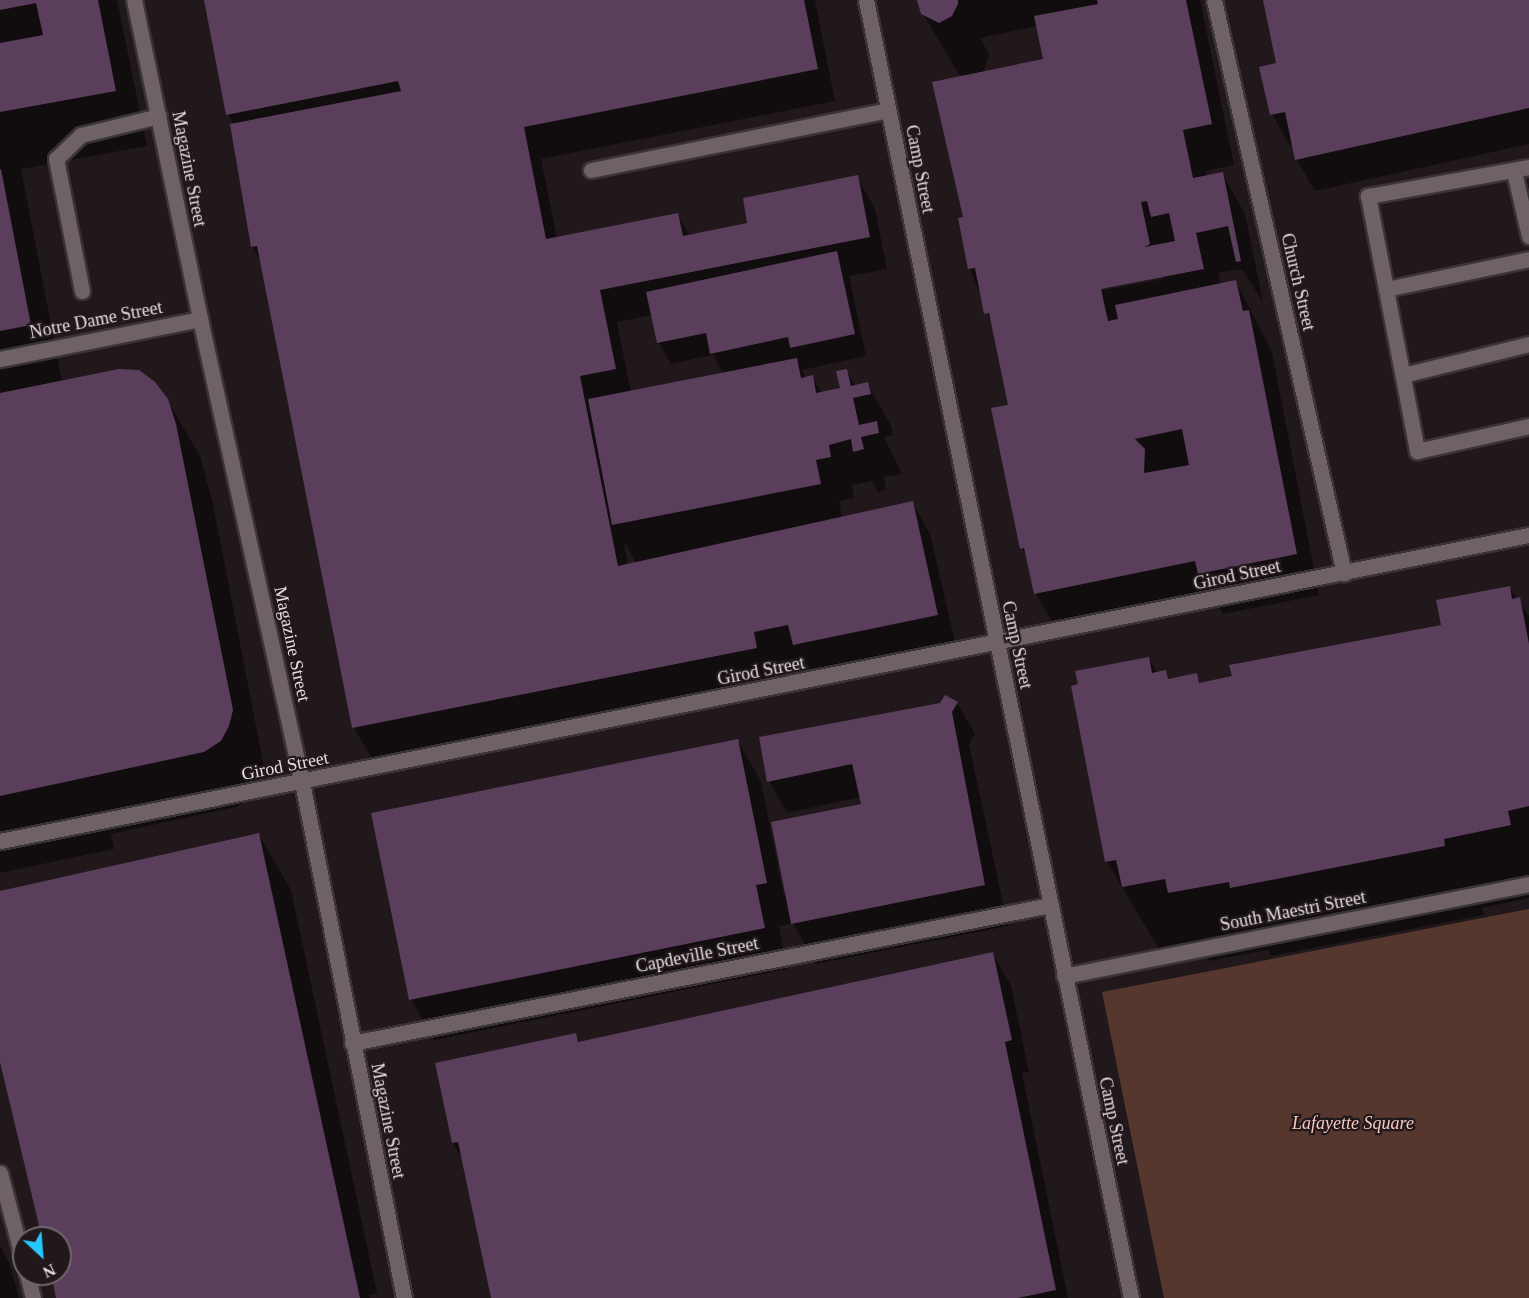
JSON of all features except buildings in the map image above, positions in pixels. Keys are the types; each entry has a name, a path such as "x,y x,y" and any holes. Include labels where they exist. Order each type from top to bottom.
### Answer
{"street":[{"name":"Magazine Street","path":"135,0 200,319 302,782 404,1298"},
{"name":"Camp Street","path":"866,0 1131,1298"},
{"name":"Church Street","path":"1214,0 1344,573"},
{"path":"591,170 888,110"},
{"path":"82,291 56,159 81,135 159,116"},
{"path":"1529,166 1514,172 1368,196 1417,451 1529,426"},
{"path":"1514,172 1529,236"},
{"path":"1386,289 1529,259"},
{"name":"Notre Dame Street","path":"0,359 200,319"},
{"path":"1402,375 1529,344"},
{"name":"Girod Street","path":"0,841 996,644 1529,535"},
{"name":"South Maestri Street","path":"1064,976 1529,884"},
{"name":"Capdeville Street","path":"352,1043 1050,905"},
{"path":"0,1173 14,1226"}],"green space":[{"name":"Lafayette Square","path":"1529,909 1529,1298 1164,1298 1102,992"}]}
